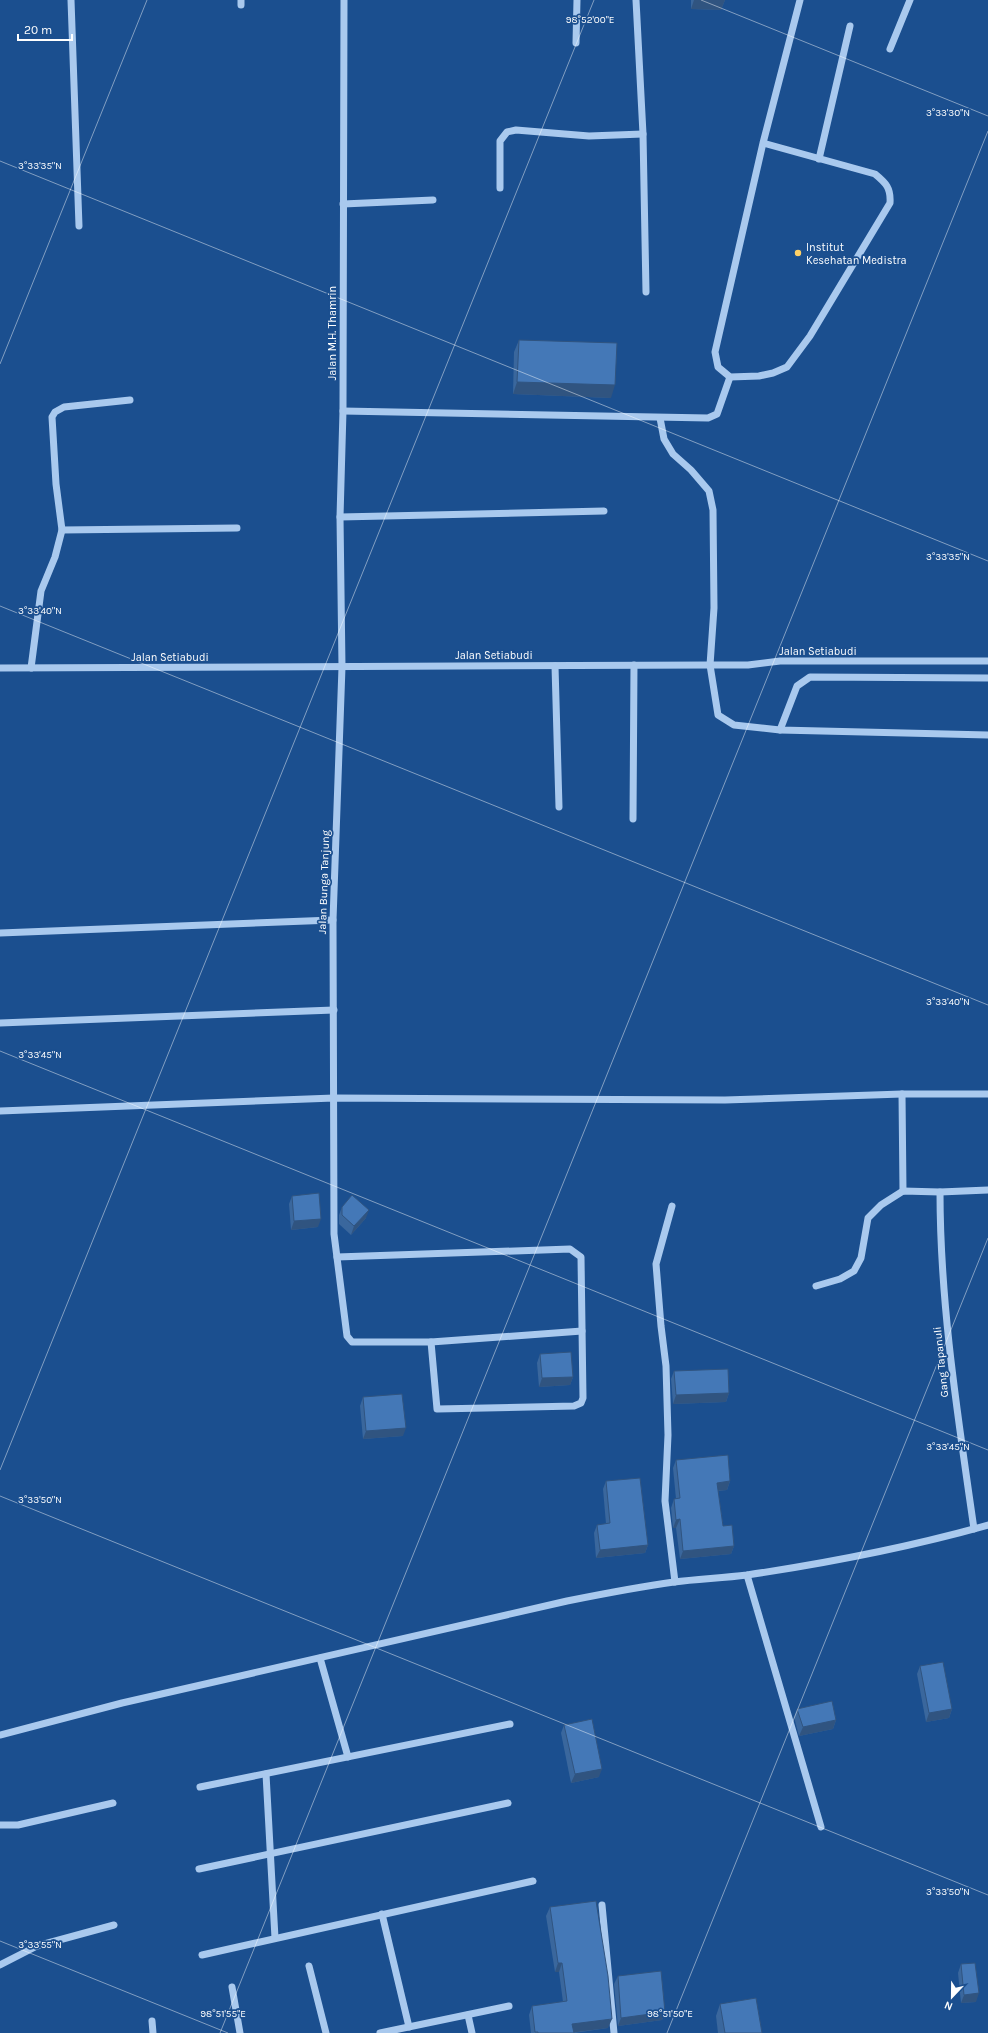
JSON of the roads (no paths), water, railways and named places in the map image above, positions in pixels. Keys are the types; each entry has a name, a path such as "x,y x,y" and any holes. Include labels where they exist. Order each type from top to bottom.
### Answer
{"street":[{"path":"71,0 79,226"},
{"name":"Jalan M.H. Thamrin","path":"342,667 340,517 344,0"},
{"path":"576,43 577,0"},
{"path":"636,0 643,134 646,292"},
{"path":"763,143 875,174 887,183 891,192 890,203 810,336 787,367 773,373 759,376 730,377 718,367 715,352 763,143 800,0"},
{"path":"890,49 910,0"},
{"path":"819,159 850,26"},
{"path":"500,188 500,140 507,132 516,130 588,136 643,134"},
{"path":"343,204 432,200"},
{"path":"342,411 660,418 714,417 717,414 730,377"},
{"path":"31,668 39,600 59,546 62,530 56,484 52,417 55,412 64,407 130,400"},
{"path":"660,418 664,439 673,454 691,470 709,492 713,510 714,608 710,665 718,715 734,725 780,730 988,735"},
{"path":"340,517 604,511"},
{"path":"62,530 237,528"},
{"name":"Jalan Setiabudi","path":"0,668 748,665 780,661 988,661"},
{"path":"633,819 634,665"},
{"path":"555,666 559,807"},
{"name":"Jalan Bunga Tanjung","path":"342,667 333,920 334,1234 347,1336 350,1340 431,1342"},
{"path":"780,730 796,686 810,677 988,678"},
{"path":"0,933 333,920"},
{"path":"0,1022 334,1010"},
{"path":"902,1094 903,1190"},
{"path":"0,1111 334,1098 725,1100 902,1094 988,1094"},
{"path":"816,1286 840,1279 854,1271 860,1258 868,1218 881,1204 903,1190 940,1192 988,1190"},
{"name":"Gang Tapanuli","path":"940,1192 940,1226 952,1376 974,1529"},
{"path":"672,1206 656,1264 660,1326 666,1366 668,1435 665,1501 674,1582"},
{"path":"338,1257 570,1249 581,1256 583,1398 581,1403 574,1406 438,1409 436,1406 431,1342 582,1331"},
{"path":"0,1735 122,1703 566,1601 610,1592 674,1582 746,1575 902,1546 988,1525"},
{"path":"746,1575 821,1827"},
{"path":"320,1658 348,1757"},
{"path":"200,1787 510,1724"},
{"path":"266,1774 274,1938"},
{"path":"0,1825 18,1825 113,1803"},
{"path":"199,1869 508,1803"},
{"path":"202,1954 533,1881"},
{"path":"602,1906 614,2033"},
{"path":"382,1914 409,2027"},
{"path":"0,1965 38,1946 114,1925"},
{"path":"309,1966 326,2033"},
{"path":"232,1987 240,2033"},
{"path":"380,2033 509,2006"},
{"path":"468,2015 472,2033"},
{"path":"152,2021 153,2033"}],"place":[{"name":"Institut Kesehatan Medistra","path":"798,253"}]}
